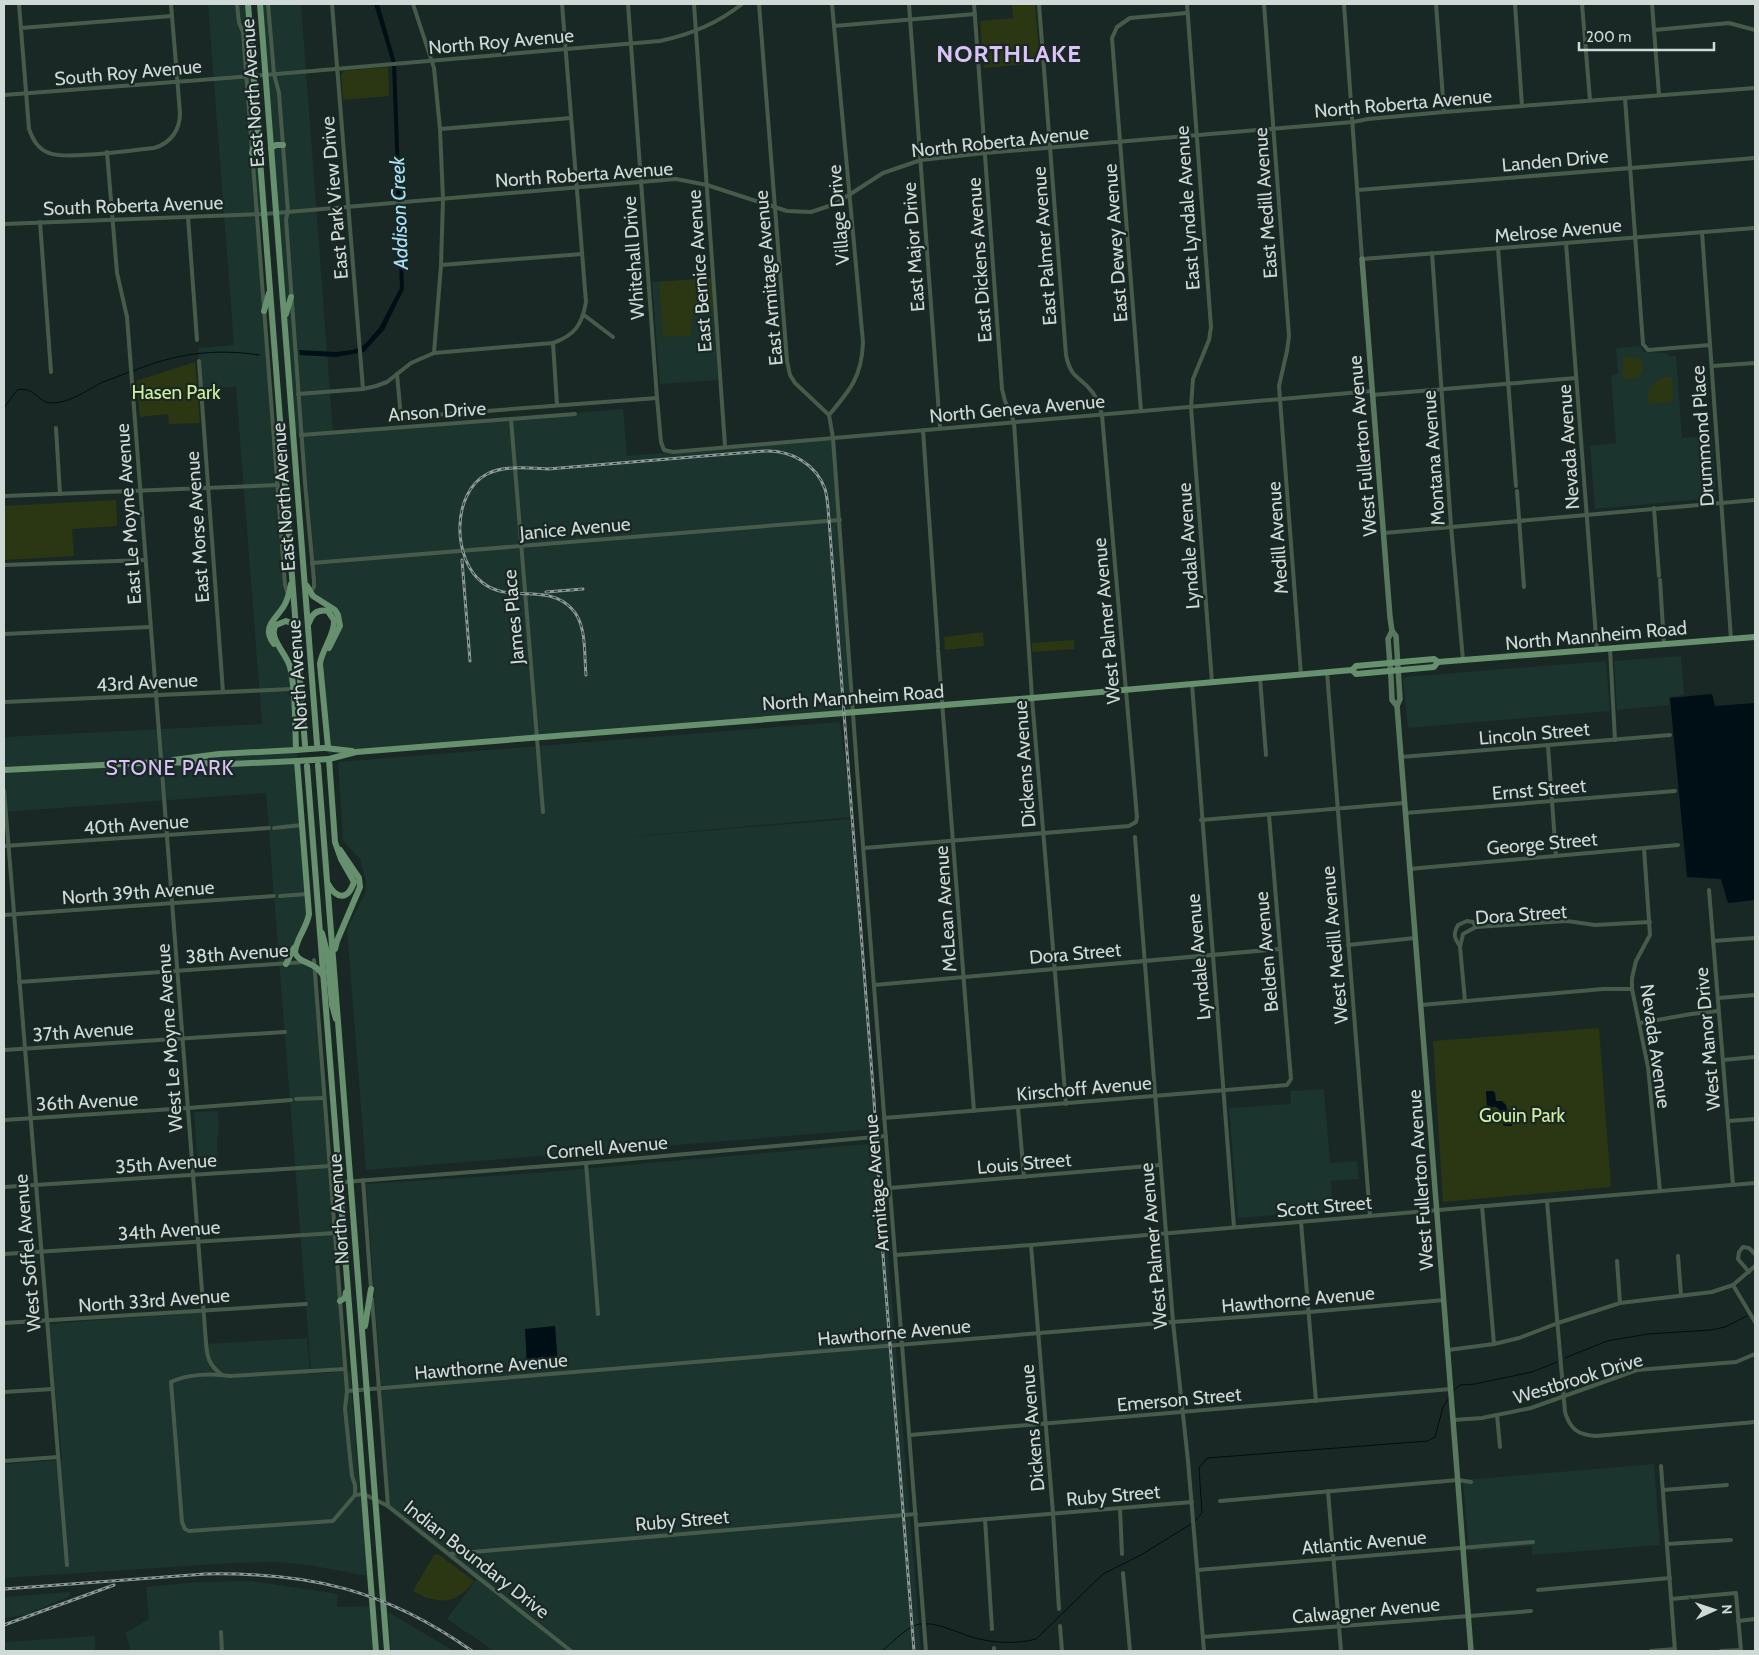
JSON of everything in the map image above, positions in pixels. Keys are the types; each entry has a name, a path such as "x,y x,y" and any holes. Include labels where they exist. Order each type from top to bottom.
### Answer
{"main road":[{"name":"East North Avenue","path":"248,4 298,646"},
{"name":"East North Avenue","path":"260,4 306,603"},
{"path":"252,153 257,126"},
{"path":"271,148 282,144"},
{"path":"264,310 270,287"},
{"path":"285,322 291,297"},
{"path":"289,663 271,640 268,633 270,625 285,604 292,575"},
{"path":"304,579 310,592 335,610 339,620 338,632 325,656 321,673"},
{"name":"North Avenue","path":"306,603 317,744"},
{"path":"308,626 314,613 321,610 328,611 334,620 333,629 322,655 321,673 328,747"},
{"path":"296,750 289,663 274,636 274,628 280,623 286,622 291,624 297,633"},
{"name":"North Mannheim Road","path":"4,770 161,762 221,764 329,759 356,752 1302,675 1352,670 1356,666 1397,662 1434,659 1438,662 1755,637"},
{"name":"North Avenue","path":"298,646 305,745"},
{"name":"North Mannheim Road","path":"1352,670 1356,674 1390,671 1434,666 1438,662"},
{"name":"North Mannheim Road","path":"161,762 219,754 328,747 356,752"},
{"path":"328,884 332,892 338,896 344,896 352,890 354,882 334,842 329,759"},
{"path":"286,964 308,920 308,894 297,761"},
{"name":"North Avenue","path":"318,765 387,1651"},
{"name":"North Avenue","path":"307,766 376,1651"},
{"path":"334,842 359,878 360,887 337,941 334,955"},
{"path":"318,920 327,952 332,1005 339,1024"},
{"path":"296,945 297,957 300,960 312,962 323,978"},
{"path":"312,962 317,956 320,945"},
{"path":"338,1301 344,1298 347,1288"},
{"path":"363,1343 371,1289"},
{"path":"343,1335 351,1341"}],"street":[{"path":"19,4 29,129 32,138 41,149 63,155 154,148 170,140 176,132 180,121 171,4"},
{"name":"East North Avenue","path":"237,4 239,23 243,32 285,585 288,594"},
{"name":"East North Avenue","path":"268,4 274,74 279,93 288,212 286,220 291,297 314,587 306,603"},
{"name":"East Park View Drive","path":"332,4 363,389"},
{"path":"413,4 434,68 440,129 443,199 441,265 434,352"},
{"path":"271,397 363,389 376,386 397,374 411,363 434,352 552,343 564,339 573,333 584,315 586,302 562,4"},
{"name":"Whitehall Drive","path":"628,4 657,398 661,442 664,450"},
{"name":"East Bernice Avenue","path":"694,4 726,446"},
{"name":"North Roy Avenue","path":"254,76 566,50 669,39 696,30 717,20 742,4"},
{"name":"East Armitage Avenue","path":"759,4 787,361 790,376 829,415"},
{"name":"Village Drive","path":"829,415 858,374 863,342 832,4"},
{"name":"East Major Drive","path":"909,4 940,428"},
{"name":"East Dickens Avenue","path":"974,4 1002,389 1014,422"},
{"name":"East Palmer Avenue","path":"1039,4 1067,361 1068,367 1073,374 1092,392 1099,402 1102,415"},
{"name":"East Lyndale Avenue","path":"1187,4 1195,135 1211,326 1209,340 1193,378 1191,407"},
{"name":"East Medill Avenue","path":"1264,4 1288,336 1287,351 1280,376 1280,399"},
{"path":"1344,4 1362,259"},
{"path":"1436,4 1444,112"},
{"path":"1515,4 1522,106"},
{"path":"1582,4 1590,100"},
{"path":"1652,4 1659,95"},
{"name":"East Dewey Avenue","path":"1142,411 1112,38 1117,27 1130,18 1187,13"},
{"path":"834,26 974,14"},
{"path":"21,28 172,16"},
{"path":"1654,30 1728,23 1755,30"},
{"name":"South Roy Avenue","path":"4,95 254,76"},
{"name":"North Roberta Avenue","path":"264,214 676,179 707,185 775,208 794,212 811,212 835,204 883,173 921,160 1352,122 1444,112 1755,88"},
{"path":"1625,98 1643,344 1648,350 1710,345"},
{"path":"440,129 571,118"},
{"name":"East Le Moyne Avenue","path":"107,152 111,220 118,283 126,305 156,695"},
{"name":"Landen Drive","path":"1358,190 1755,158"},
{"name":"South Roberta Avenue","path":"4,224 264,214"},
{"path":"188,217 197,340"},
{"path":"40,222 51,372"},
{"name":"Melrose Avenue","path":"1362,259 1755,228"},
{"name":"Drummond Place","path":"1702,232 1731,639"},
{"name":"Nevada Avenue","path":"1566,243 1597,650"},
{"path":"1498,248 1524,587"},
{"name":"Montana Avenue","path":"1432,253 1451,526 1463,660"},
{"path":"441,265 582,254"},
{"name":"West Fullerton Avenue","path":"1362,259 1392,631 1388,639 1392,700 1397,706"},
{"path":"584,315 613,337"},
{"path":"552,343 557,405"},
{"name":"East Morse Avenue","path":"199,361 222,692"},
{"path":"1712,366 1755,363"},
{"path":"397,374 400,407 404,416 411,417 657,398"},
{"name":"North Geneva Avenue","path":"664,450 673,452 1280,399 1576,378"},
{"name":"Medill Avenue","path":"1280,399 1302,675"},
{"name":"Lyndale Avenue","path":"1191,407 1212,682"},
{"name":"Anson Drive","path":"301,435 575,414"},
{"path":"829,415 833,438 840,520 853,712"},
{"name":"West Palmer Avenue","path":"1043,834 1129,826 1134,823 1137,817 1102,415"},
{"name":"James Place","path":"511,419 543,812"},
{"name":"Dickens Avenue","path":"1014,422 1032,698 1066,1104"},
{"path":"56,428 60,494"},
{"path":"923,430 942,705"},
{"path":"4,496 305,483"},
{"path":"1384,533 1755,500"},
{"path":"1654,508 1664,644"},
{"name":"Janice Avenue","path":"312,563 840,520"},
{"path":"4,565 146,560"},
{"name":"North Avenue","path":"288,594 294,604"},
{"path":"4,634 150,627"},
{"name":"West Fullerton Avenue","path":"1392,631 1396,636 1400,699 1397,706 1404,803 1438,1210 1471,1651"},
{"path":"1610,649 1615,740"},
{"name":"West Medill Avenue","path":"1326,672 1370,1216"},
{"path":"1260,678 1266,755"},
{"name":"Lyndale Avenue","path":"1192,684 1201,820 1234,1227"},
{"name":"43rd Avenue","path":"4,702 292,689"},
{"name":"West Le Moyne Avenue","path":"156,695 203,1310 208,1359 213,1368 221,1374"},
{"name":"McLean Avenue","path":"942,705 974,1111"},
{"name":"Armitage Avenue","path":"853,712 926,1651"},
{"name":"Lincoln Street","path":"1401,757 1670,735"},
{"path":"1548,746 1556,856"},
{"name":"West Soffel Avenue","path":"4,790 6,846 14,914 66,1565"},
{"name":"Ernst Street","path":"1405,813 1675,791"},
{"path":"1201,820 1404,803"},
{"name":"Belden Avenue","path":"1269,815 1291,1079 1287,1085"},
{"name":"40th Avenue","path":"6,846 302,826"},
{"path":"864,848 1043,834"},
{"name":"West Palmer Avenue","path":"1135,837 1173,1322 1193,1511 1204,1651"},
{"name":"George Street","path":"1409,869 1678,845"},
{"name":"Nevada Avenue","path":"1644,848 1650,935 1640,951 1633,970 1632,989 1648,1067 1660,1191"},
{"name":"West Manor Drive","path":"1709,890 1733,1185"},
{"path":"280,896 308,894"},
{"name":"North 39th Avenue","path":"4,915 274,896"},
{"path":"1460,947 1454,935 1458,925 1467,921 1472,922 1476,927"},
{"name":"Dora Street","path":"1465,1001 1460,947 1463,934 1476,927 1567,922 1595,926 1650,922"},
{"path":"1348,944 1415,938"},
{"path":"1713,941 1755,938"},
{"name":"Dora Street","path":"874,984 1279,949"},
{"name":"North Avenue","path":"312,962 330,1166 338,1301 343,1335 347,1392 345,1409 355,1495"},
{"name":"38th Avenue","path":"19,982 312,962"},
{"path":"1421,1005 1604,989 1632,989"},
{"path":"1718,998 1755,995"},
{"path":"1640,1023 1718,1011"},
{"name":"37th Avenue","path":"4,1050 285,1032"},
{"path":"1723,1060 1755,1057"},
{"name":"Kirschoff Avenue","path":"884,1118 1287,1085"},
{"path":"296,1099 324,1098"},
{"name":"36th Avenue","path":"4,1120 291,1100"},
{"path":"1018,1108 1024,1177"},
{"path":"1728,1121 1755,1119"},
{"name":"Cornell Avenue","path":"331,1183 586,1163 886,1136"},
{"path":"586,1163 598,1314"},
{"name":"Louis Street","path":"890,1188 1160,1165"},
{"name":"35th Avenue","path":"4,1187 330,1166"},
{"name":"North Avenue","path":"363,1180 388,1506"},
{"name":"Scott Street","path":"895,1255 1755,1183"},
{"path":"1547,1201 1565,1412 1569,1424 1577,1432 1586,1436 1755,1422"},
{"path":"1482,1206 1494,1344"},
{"path":"1301,1222 1316,1401"},
{"name":"34th Avenue","path":"4,1254 335,1233"},
{"name":"Dickens Avenue","path":"1031,1245 1054,1513 1059,1609"},
{"path":"1749,1272 1738,1259 1739,1252 1743,1247 1747,1247 1755,1254"},
{"path":"1678,1256 1681,1295"},
{"path":"1617,1261 1620,1303"},
{"path":"1448,1350 1494,1344 1519,1338 1620,1303 1712,1292 1733,1285 1755,1266"},
{"path":"1733,1285 1755,1322"},
{"name":"Hawthorne Avenue","path":"347,1392 1444,1300"},
{"name":"North 33rd Avenue","path":"4,1323 306,1304"},
{"name":"Westbrook Drive","path":"1453,1420 1497,1416 1531,1408 1637,1370 1736,1362 1755,1354"},
{"path":"345,1369 230,1376 221,1374 179,1378 171,1382 182,1522 185,1530 189,1532 333,1521 355,1495 364,1494"},
{"path":"4,1392 52,1389"},
{"name":"Emerson Street","path":"910,1435 1451,1389"},
{"name":"Westbrook Drive","path":"1497,1416 1500,1447"},
{"path":"4,1461 58,1457"},
{"path":"1651,1651 1675,1650 1661,1466"},
{"path":"1220,1501 1458,1480 1471,1482"},
{"path":"1663,1490 1727,1485"},
{"path":"1328,1491 1341,1651"},
{"name":"Indian Boundary Drive","path":"364,1494 388,1506 570,1651"},
{"name":"Ruby Street","path":"917,1525 1192,1502"},
{"path":"1120,1508 1122,1554"},
{"name":"Ruby Street","path":"450,1554 916,1514"},
{"path":"985,1519 992,1629"},
{"path":"1667,1544 1732,1540"},
{"name":"Atlantic Avenue","path":"1198,1570 1533,1542"},
{"path":"1123,1573 1130,1651"},
{"path":"1538,1590 1670,1578"},
{"path":"1671,1599 1736,1593 1741,1650 1721,1651"},
{"name":"Calwagner Avenue","path":"1203,1637 1531,1611"},
{"path":"1738,1621 1755,1619"},
{"path":"1060,1626 1062,1651"},
{"path":"221,1632 222,1651"}],"shaded area":[{"path":"208,4 248,4 264,214 257,214 285,585 288,595 270,625 289,663 309,914 286,963 308,962 314,966 345,1369 311,1371 266,793 4,812 4,737 262,724 236,387 201,389 198,348 234,345"},
{"path":"260,4 301,4 333,432 623,409 627,456 833,438 853,712 328,754 321,673 338,615 313,596 314,587 301,435 293,433"},
{"path":"711,278 718,380 660,384 652,282"},
{"path":"1640,346 1644,352 1666,353 1676,356 1682,438 1712,436 1716,495 1714,498 1595,509 1590,446 1616,443 1611,376 1618,374 1616,348"},
{"path":"1681,656 1684,695 1669,697 1669,705 1617,710 1614,661"},
{"path":"1606,661 1610,711 1408,728 1403,680 1405,677"},
{"path":"840,722 852,817 616,838 850,819 875,1129 366,1170 347,929 365,893 366,881 360,859 343,841 338,762"},
{"path":"1324,1089 1330,1163 1357,1161 1359,1179 1331,1181 1333,1210 1238,1218 1229,1108 1291,1104 1290,1091"},
{"path":"218,1111 219,1128 217,1143 219,1166 198,1168 194,1112"},
{"path":"879,1143 921,1651 494,1651 447,1619 476,1580 387,1509 381,1383 366,1184 523,1174"},
{"path":"201,1312 204,1344 307,1338 310,1374 350,1371 367,1576 314,1566 279,1562 233,1563 4,1578 4,1464 62,1460 49,1324"},
{"path":"1654,1464 1660,1545 1532,1555 1532,1546 1469,1551 1463,1480"},
{"path":"252,1581 338,1594 337,1607 369,1606 373,1651 131,1651 125,1633 149,1619 146,1587 197,1582"},
{"path":"69,1592 70,1596 26,1615 4,1618 4,1597"},
{"path":"388,1612 454,1651 391,1651"},
{"path":"95,1636 95,1651 4,1651 4,1642"}],"green space":[{"path":"1012,4 1035,4 1040,63 984,68 980,21 1013,18"},
{"path":"388,67 389,96 343,100 341,75 344,71"},
{"path":"711,278 713,312 692,315 691,336 663,337 659,282"},
{"path":"1625,356 1641,359 1643,370 1637,378 1623,380 1623,358"},
{"name":"Hasen Park","path":"195,362 200,423 169,424 168,414 140,417 136,381"},
{"path":"1665,377 1672,377 1674,399 1671,402 1650,404 1648,395 1650,388"},
{"path":"116,500 117,526 72,529 74,556 4,560 4,506"},
{"path":"983,632 984,646 945,650 944,637"},
{"path":"1074,640 1074,649 1032,652 1032,643"},
{"name":"Gouin Park","path":"1599,1028 1611,1187 1443,1202 1433,1041"},
{"path":"438,1554 474,1581 461,1595 446,1600 439,1600 422,1596 413,1591 434,1555"}],"water":[{"path":"374,4 379,4 396,63 404,289 384,330 364,352 336,357 300,355 299,350 336,352 353,350 365,344 379,328 400,288 392,63"},
{"path":"1712,694 1715,706 1755,703 1755,900 1728,903 1721,879 1687,877 1670,698"},
{"path":"1486,1091 1493,1091 1496,1101 1502,1101 1506,1105 1507,1110 1511,1110 1512,1126 1503,1125 1502,1112 1496,1107 1487,1107"},
{"path":"555,1326 558,1364 527,1366 525,1329"}],"waterway":[{"name":"Addison Creek","path":"133,371 164,360 194,354 226,352 259,355"},
{"name":"Addison Creek","path":"4,408 17,390 28,390 47,402 66,401 103,382 129,372"},
{"path":"1565,1358 1607,1341 1648,1334 1711,1330 1725,1327 1747,1316"},
{"path":"1453,1391 1460,1385 1475,1384 1532,1372 1557,1362"},
{"path":"1194,1522 1202,1513 1199,1468 1207,1458 1428,1441 1435,1437 1443,1407 1450,1396"},
{"path":"882,1651 907,1630 916,1625 923,1624 931,1624 979,1639 993,1641 1015,1642 1036,1639 1103,1574 1141,1555 1191,1524"}],"railway":[{"path":"586,675 582,631 577,615 572,609 562,601 551,596 505,592 494,589 483,583 465,559 461,543 462,511 467,496 475,483 487,474 509,468 548,469 765,451 775,451 793,456 815,472 825,489 828,508 914,1651"},
{"path":"462,560 470,661"},
{"path":"546,592 583,589"},
{"path":"4,1589 205,1574 243,1574 313,1581 377,1599 409,1613 472,1651"},
{"path":"4,1625 114,1585"}],"district":[{"name":"NORTHLAKE","path":"1009,54"},
{"name":"STONE PARK","path":"170,768"}]}
